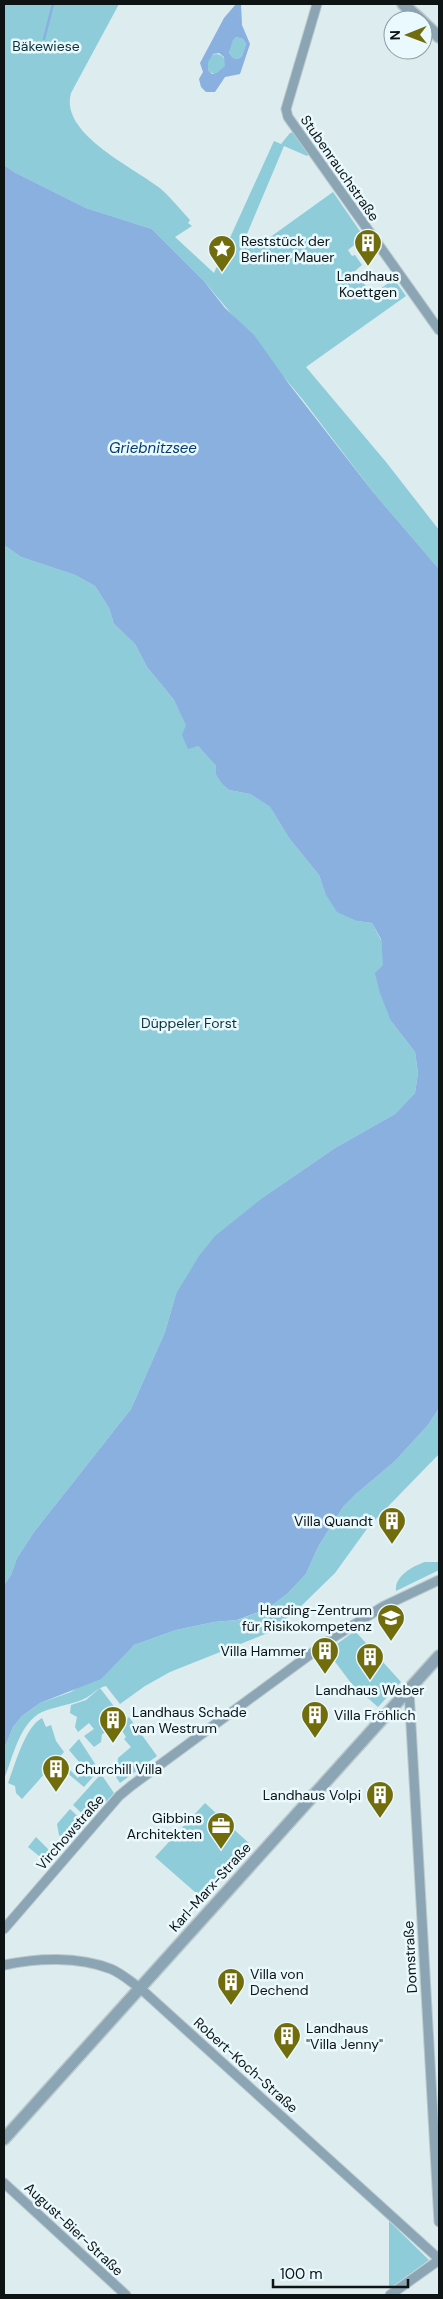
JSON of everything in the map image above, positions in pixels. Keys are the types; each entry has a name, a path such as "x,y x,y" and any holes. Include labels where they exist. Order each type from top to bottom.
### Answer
{"street":[{"name":"Stubenrauchstraße","path":"317,4 286,109 288,117 439,330"},
{"name":"Virchowstraße","path":"4,1928 119,1796 131,1786 334,1637 384,1606 439,1580"},
{"name":"Karl-Marx-Straße","path":"4,2139 439,1656"},
{"name":"Domstraße","path":"409,1690 438,2167 439,2222"},
{"name":"Robert-Koch-Straße","path":"4,1965 26,1960 52,1959 84,1963 111,1969 140,1988 439,2260"},
{"name":"August-Bier-Straße","path":"4,2183 126,2295"},
{"path":"390,2295 439,2260"}],"green space":[{"name":"Bäkewiese","path":"4,4 119,4 71,93 70,108 76,122 87,136 161,189 190,220 188,223 192,226 175,237 214,273 274,141 281,144 290,133 294,132 309,154 307,156 284,146 247,234 255,248 333,192 364,237 348,250 352,256 355,255 362,265 355,271 372,295 379,293 377,291 394,279 406,296 306,367 386,462 439,530 439,569 373,492 303,400 204,281 152,229 86,208 14,172 4,165"},
{"path":"236,37 243,39 246,44 242,56 238,59 233,58 229,53 233,39"},
{"path":"216,54 223,57 226,64 223,71 216,74 209,71 206,64 209,57"},
{"name":"Düppeler Forst","path":"4,545 21,557 75,575 95,586 109,608 114,624 135,644 147,667 174,700 198,746 216,766 216,775 222,784 229,790 250,794 270,807 289,838 319,875 325,893 357,921 372,923 381,940 391,1021 415,1052 418,1073 415,1093 395,1114 335,1148 265,1196 176,1294 165,1332 131,1409 34,1532 17,1558 11,1575 4,1585"},
{"path":"439,1408 439,1454 369,1526 335,1573 294,1613 268,1633 170,1672 145,1686 120,1704 106,1686 83,1700 42,1712 34,1717 22,1732 4,1779 4,1749 13,1727 22,1716 40,1703 71,1692 115,1662 134,1645 176,1630 214,1622 238,1620 267,1609 287,1594 306,1574 318,1547 343,1507 395,1461 428,1425"},
{"path":"425,1562 439,1562 439,1570 396,1591 398,1581 405,1572"},
{"path":"355,1631 401,1682 378,1707 351,1683 327,1651"},
{"path":"100,1688 116,1709 107,1721 117,1728 111,1734 107,1732 102,1734 101,1742 94,1747 84,1736 94,1729 89,1723 78,1732 75,1727 77,1717 70,1713 71,1705 86,1700"},
{"path":"129,1717 157,1756 120,1783 116,1777 118,1758 131,1747 124,1739 126,1737 121,1729 121,1724"},
{"path":"42,1718 46,1727 51,1725 56,1741 64,1752 22,1799 16,1793 15,1786 8,1783 30,1729"},
{"path":"79,1739 99,1770 84,1787 66,1772 69,1769 78,1778 85,1769 69,1750"},
{"path":"101,1774 114,1793 88,1819 73,1805"},
{"path":"205,1803 252,1846 203,1899 155,1857"},
{"path":"70,1809 86,1824 68,1844 59,1835 57,1824"},
{"path":"36,1837 51,1852 44,1860 28,1847"},
{"path":"389,2221 429,2260 389,2289"}],"water":[{"path":"236,4 241,4 242,25 250,44 240,74 225,77 215,92 206,92 201,87 199,79 203,72 200,63 224,18","holes":["236,37 243,39 246,44 242,56 238,59 233,58 229,53 233,40","219,53 224,57 225,66 217,73 212,74 208,70 208,62 213,54"]},
{"name":"Griebnitzsee","path":"4,165 14,172 86,208 152,229 204,281 225,308 254,335 289,384 373,492 439,569 439,1408 428,1425 395,1461 343,1507 318,1547 306,1574 287,1594 267,1609 237,1620 214,1622 176,1630 134,1645 101,1679 40,1703 22,1716 13,1727 4,1749 4,1585 11,1575 17,1558 34,1532 131,1409 165,1332 176,1294 199,1256 215,1236 265,1196 335,1148 395,1114 415,1093 418,1073 415,1052 391,1021 380,993 375,973 383,965 381,939 372,923 357,921 337,912 325,893 319,875 289,838 270,807 250,794 229,790 216,775 216,766 198,746 188,749 182,735 186,725 174,700 147,667 135,644 114,624 109,608 95,586 75,575 21,557 4,545"}],"waterway":[{"path":"44,39 53,4"}],"place":[{"name":"Landhaus Koettgen","path":"368,267"},
{"name":"Reststück der Berliner Mauer","path":"222,273"},
{"name":"Villa Quandt","path":"392,1545"},
{"name":"Harding-Zentrum für Risikokompetenz","path":"391,1642"},
{"name":"Villa Hammer","path":"325,1675"},
{"name":"Landhaus Weber","path":"370,1681"},
{"name":"Villa Fröhlich","path":"315,1739"},
{"name":"Landhaus Schade van Westrum","path":"113,1744"},
{"name":"Churchill Villa","path":"56,1793"},
{"name":"Landhaus Volpi","path":"380,1819"},
{"name":"Gibbins Architekten","path":"221,1850"},
{"name":"Villa von Dechend","path":"231,2006"},
{"name":"Landhaus \"Villa Jenny\"","path":"287,2060"}]}
